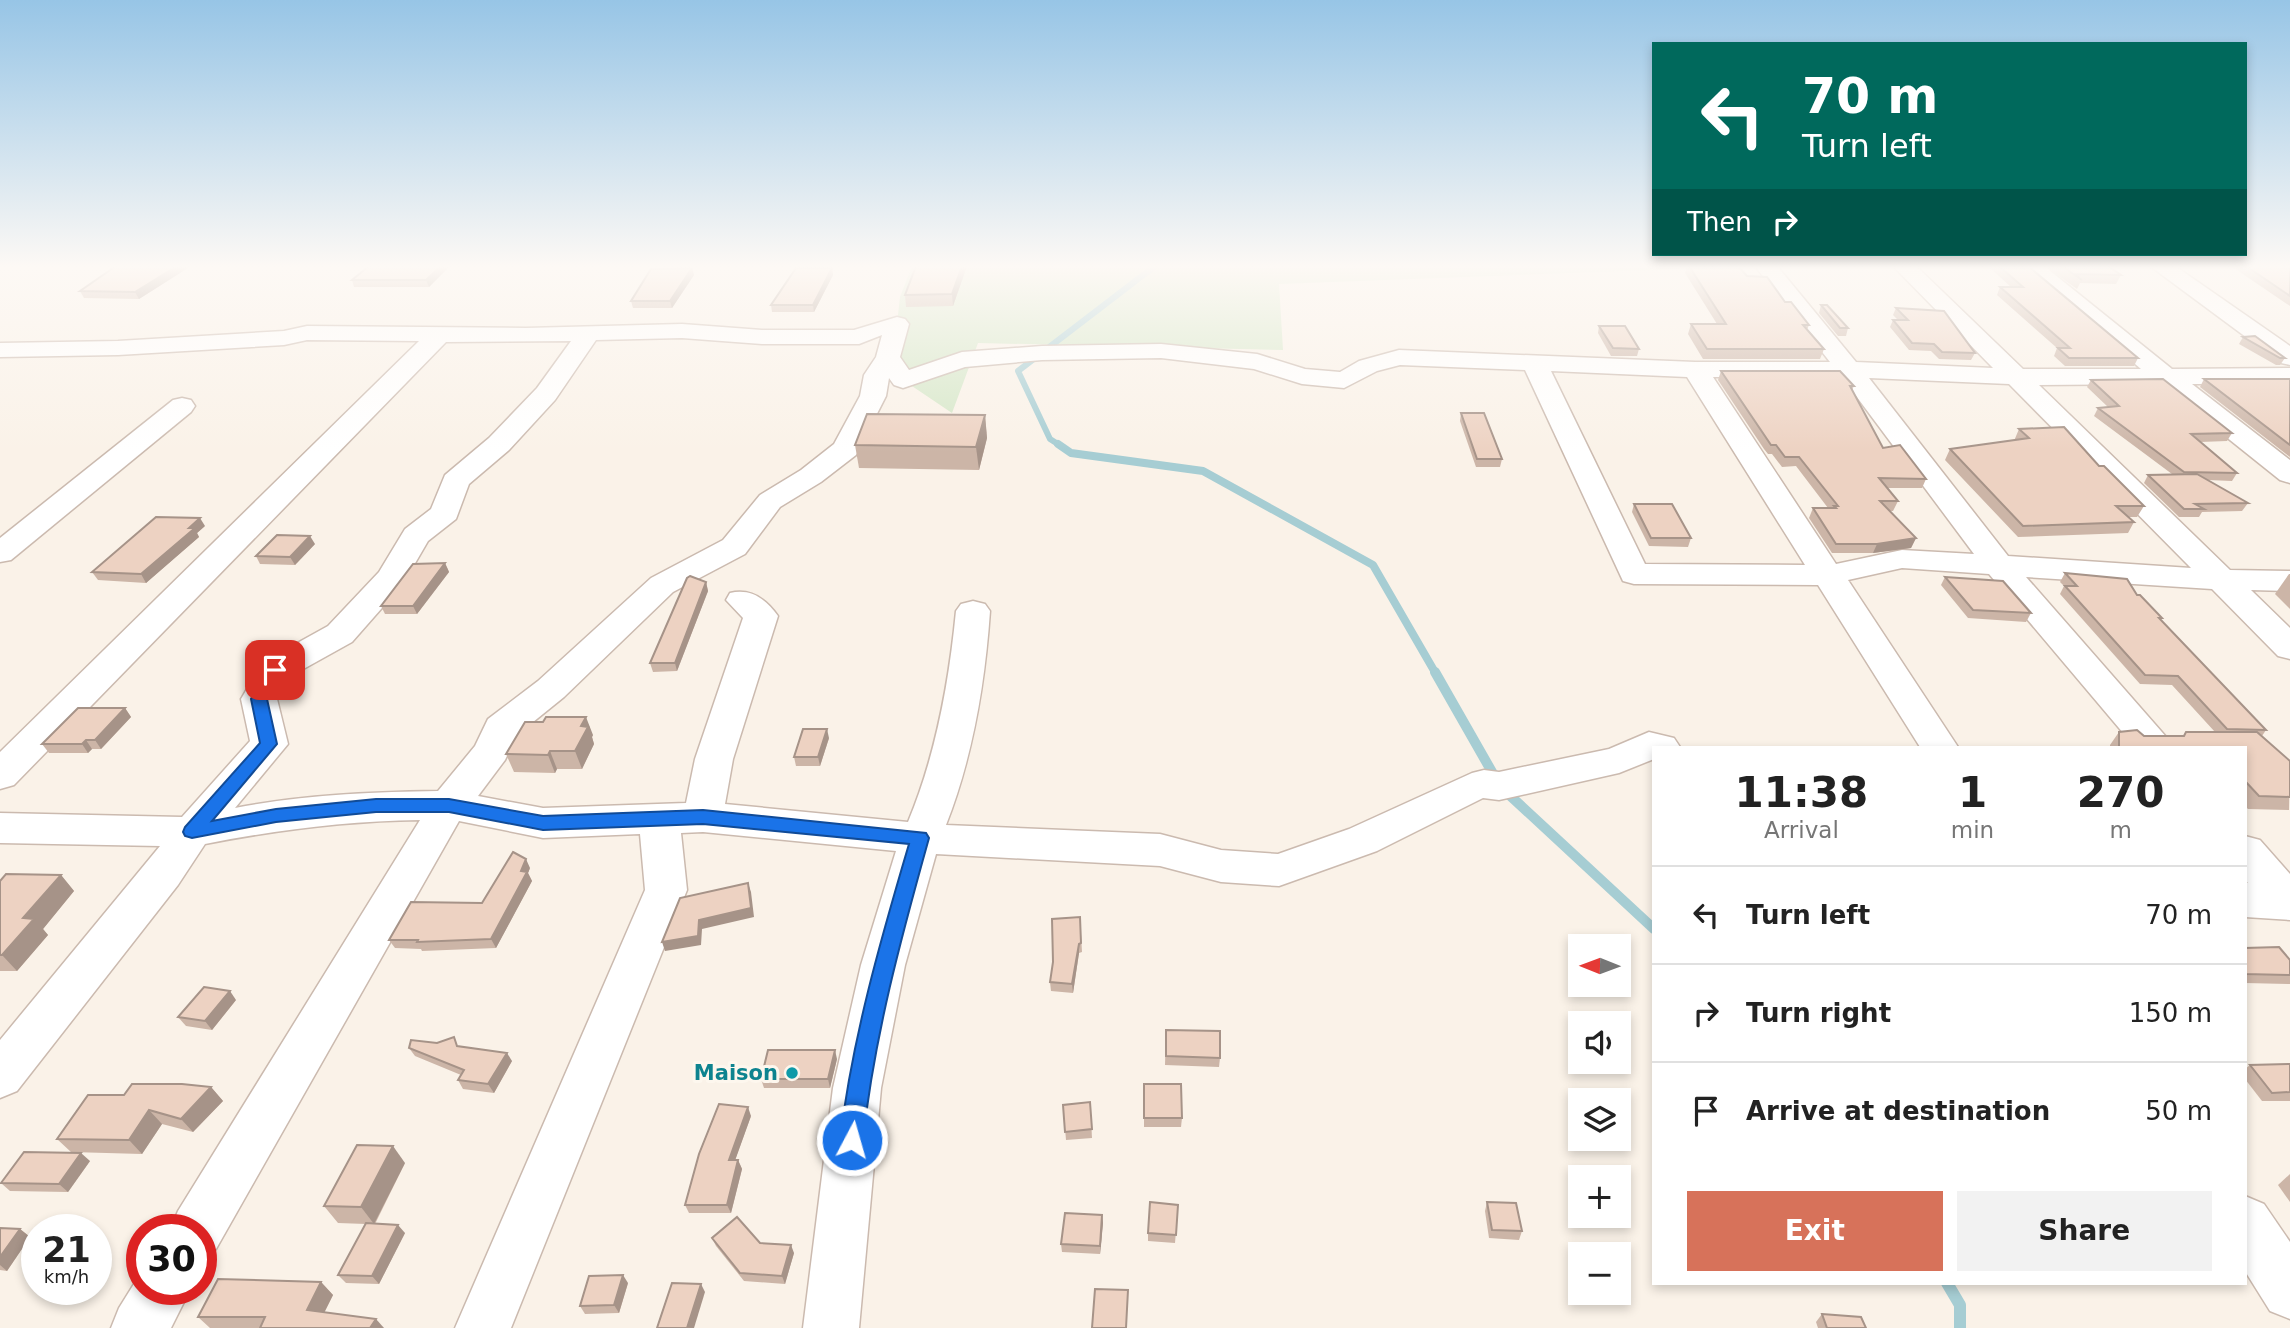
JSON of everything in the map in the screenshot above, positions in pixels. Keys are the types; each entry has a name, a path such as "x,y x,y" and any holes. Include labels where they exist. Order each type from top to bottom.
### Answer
{"street":[{"path":"0,350 118,348 284,338 307,333 439,335 682,331 762,337 859,338 868,331 881,328"},
{"path":"206,1214 449,805 492,751 501,728 551,689 662,585 734,547 770,501 811,476 846,449 873,396 896,328"},
{"path":"1816,328 1997,564 2155,746"},
{"path":"1968,328 2290,648"},
{"path":"2107,328 2290,474"},
{"path":"2248,328 2290,358"},
{"path":"0,1076 163,874 192,832 269,744 259,699 275,670 340,634 392,577 416,536 444,513 455,481 499,444 546,394 590,332"},
{"path":"0,775 439,335"},
{"path":"888,357 903,380 961,360 1081,351 1161,351 1258,362 1302,376 1344,380 1368,366 1399,357 1695,370 1849,369 2018,377 2290,376"},
{"path":"1535,364 1634,574 1828,575 1902,559 2220,580 2290,581"},
{"path":"1695,370 1937,746"},
{"path":"0,553 182,406"},
{"path":"483,1328 666,890 681,817 714,759 761,616 742,600"},
{"path":"831,1328 857,1088 883,965 920,838 944,781 968,670 973,611"},
{"path":"0,828 192,832 276,815 376,806 449,805 543,823 681,817 1014,845 1160,850 1221,866 1279,870 1363,840 1472,787 1484,784 1499,786 1619,760 1649,745 1655,746"},
{"path":"2247,853 2290,902"},
{"path":"2247,900 2290,902"},
{"path":"2247,1225 2290,1291"},
{"path":"139,1328 153,1305"}],"green space":[{"path":"896,328 1282,328 1283,350 978,343 952,413 903,380 888,357"}],"building":[{"path":"1600,328 1626,328 1639,349 1613,348"},
{"path":"1694,328 1806,328 1824,349 1707,349"},
{"path":"1900,328 1957,328 1975,353 1942,352 1934,344 1912,343"},
{"path":"2047,328 2102,328 2138,358 2069,358 2058,348 2070,348"},
{"path":"2255,336 2285,358 2280,358 2243,337"},
{"path":"1721,371 1840,371 1854,386 1850,386 1883,448 1900,445 1926,479 1879,478 1898,501 1880,501 1916,538 1877,544 1836,544 1813,508 1838,506 1799,457 1785,457 1776,445 1771,445"},
{"path":"2163,379 2232,433 2191,434 2237,473 2184,472 2098,408 2119,406 2091,380"},
{"path":"2204,379 2290,379 2290,445"},
{"path":"1461,413 1484,413 1502,459 1477,459"},
{"path":"867,414 985,415 976,447 855,445"},
{"path":"2064,427 2099,466 2104,466 2144,506 2116,506 2134,522 2023,526 1950,449 2029,438 2019,429"},
{"path":"2197,474 2248,503 2195,504 2204,509 2184,509 2148,475"},
{"path":"1634,504 1672,504 1691,538 1651,538"},
{"path":"156,517 200,518 189,528 195,528 141,574 92,572"},
{"path":"277,535 310,536 290,557 256,556"},
{"path":"445,563 413,606 381,606 413,564"},
{"path":"2065,573 2127,579 2137,595 2162,618 2159,618 2266,730 2227,729 2178,676 2145,675 2065,586 2077,586"},
{"path":"690,576 706,582 675,663 650,663 687,578"},
{"path":"1945,577 2003,581 2031,613 1973,610"},
{"path":"78,708 125,708 95,740 86,740 82,744 42,744"},
{"path":"546,717 586,717 581,726 588,727 575,751 550,751 548,755 506,754 525,722 543,722"},
{"path":"803,729 827,729 818,757 794,757"},
{"path":"2137,730 2144,736 2184,736 2186,732 2257,732 2290,761 2290,797 2259,796 2247,783 2247,746 2119,746 2119,732"},
{"path":"513,852 526,859 521,871 527,872 491,939 417,942 418,940 389,940 411,902 482,903"},
{"path":"6,874 61,875 23,918 34,919 0,955 0,881"},
{"path":"748,883 751,908 699,920 698,936 662,942 680,898"},
{"path":"1080,917 1081,943 1072,984 1050,982 1053,962 1052,919"},
{"path":"2279,947 2290,960 2290,975 2247,974 2247,948"},
{"path":"204,987 230,991 205,1021 178,1017"},
{"path":"1166,1030 1220,1031 1220,1058 1166,1056"},
{"path":"454,1037 457,1046 507,1053 488,1084 458,1080 464,1070 409,1048 411,1040 437,1043"},
{"path":"768,1050 835,1050 828,1079 761,1079"},
{"path":"2290,1064 2290,1092 2272,1093 2250,1065"},
{"path":"132,1084 211,1087 181,1119 149,1110 129,1140 57,1139 88,1095 124,1095"},
{"path":"1144,1084 1181,1084 1182,1118 1144,1118"},
{"path":"1090,1102 1092,1129 1065,1132 1063,1105"},
{"path":"719,1104 748,1107 729,1160 738,1160 727,1205 685,1205 699,1154"},
{"path":"357,1145 393,1146 361,1207 324,1206"},
{"path":"24,1152 81,1153 59,1184 1,1183"},
{"path":"1150,1202 1178,1205 1176,1235 1148,1233"},
{"path":"1487,1202 1516,1203 1522,1231 1492,1230"},
{"path":"1065,1213 1102,1215 1100,1246 1061,1244"},
{"path":"737,1217 760,1243 791,1245 782,1276 740,1273 712,1238"},
{"path":"366,1223 398,1225 372,1276 338,1275"},
{"path":"0,1228 20,1229 0,1257"},
{"path":"623,1275 614,1305 580,1306 589,1276"},
{"path":"217,1281 321,1282 307,1310 376,1319 370,1328 260,1328 265,1317 198,1317 204,1305 217,1305"},
{"path":"672,1283 701,1284 687,1328 657,1328"},
{"path":"1095,1289 1128,1290 1126,1328 1092,1328"},
{"path":"1822,1314 1861,1317 1866,1328 1827,1328"}],"waterway":[{"path":"1060,445 1050,439 1018,371 1074,328"},
{"path":"1060,445 1071,453 1203,471 1373,565 1436,674"},
{"path":"1435,672 1496,779"},
{"path":"1504,790 1652,927"},
{"path":"1948,1285 1960,1305 1960,1328"}],"place":[{"name":"Maison","path":"792,1073"}],"route":[{"path":"275,670 259,699 269,744 192,832 276,815 376,806 449,805 543,823 703,817 920,838 883,965 857,1088 852,1140"}]}
